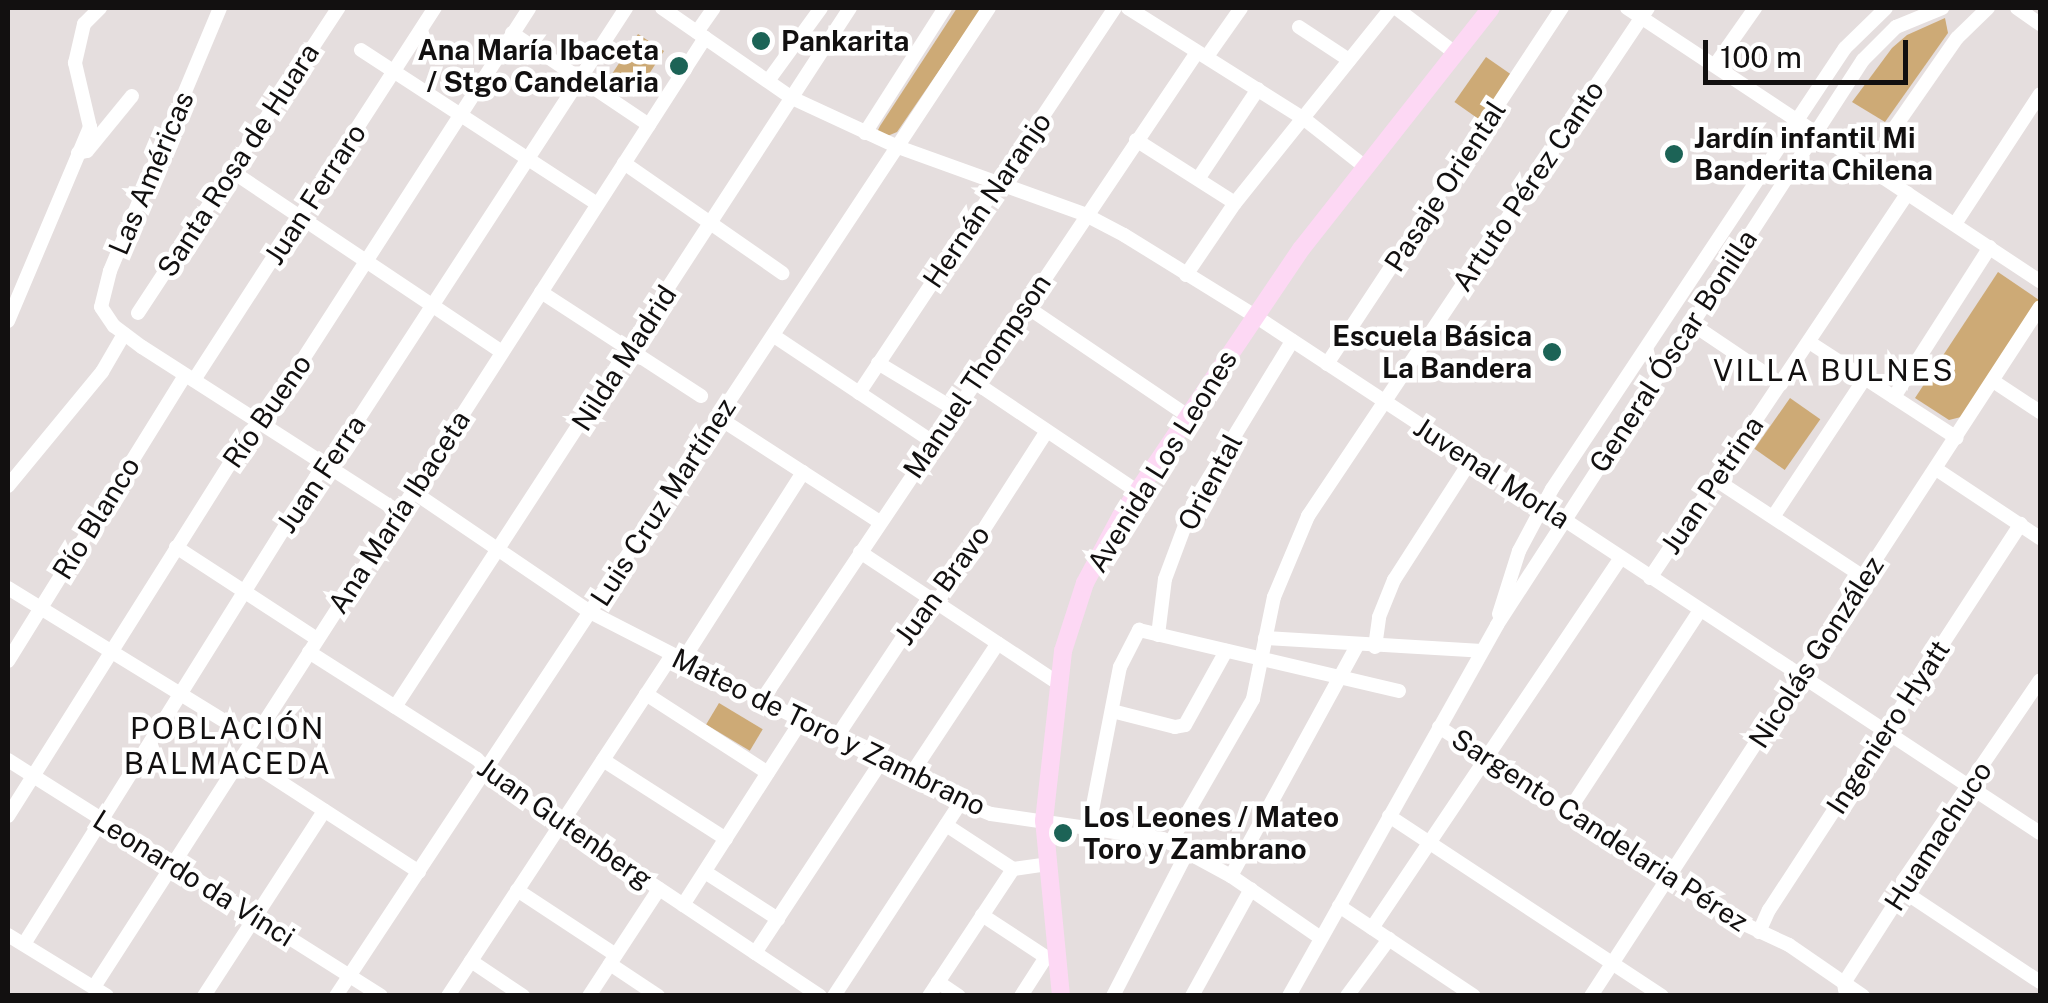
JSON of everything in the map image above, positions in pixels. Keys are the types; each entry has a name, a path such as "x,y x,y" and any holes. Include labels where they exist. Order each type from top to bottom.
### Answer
{"main road":[{"name":"Avenida Los Leones","path":"1060,996 1052,957 1044,821 1058,683 1069,627 1085,583 1138,491 1255,316 1364,166 1491,8"}],"street":[{"path":"8,321 90,127 75,62 84,24 100,8"},
{"name":"Las Américas","path":"190,378 124,334 101,306 110,270 220,8"},
{"name":"Santa Rosa de Huara","path":"138,312 338,8"},
{"name":"Juan Ferraro","path":"190,378 436,8"},
{"name":"Río Bueno","path":"8,816 176,547 529,8"},
{"name":"Juan Ferra","path":"24,944 244,591 626,8"},
{"name":"Juvenal Morla","path":"662,8 792,98 865,133 1084,214 1255,316 2040,834"},
{"name":"Ana María Ibaceta","path":"101,991 173,864 624,163 714,8"},
{"path":"768,81 819,8"},
{"name":"Nilda Madrid","path":"395,708 850,8"},
{"path":"865,133 945,8"},
{"name":"Luis Cruz Martínez","path":"336,996 990,8"},
{"name":"Hernán Naranjo","path":"859,392 1114,8"},
{"path":"1128,8 1258,88 1364,166"},
{"name":"Manuel Thompson","path":"762,700 1084,214 1136,140 1241,8"},
{"path":"1186,276 1235,203 1394,8 1455,53"},
{"name":"Pasaje Oriental","path":"1327,364 1562,8"},
{"path":"1627,8 1644,12 1715,66 2040,281"},
{"path":"1715,66 1755,8"},
{"name":"General Óscar Bonilla","path":"1496,624 1508,578 1541,506 1845,48 1886,8"},
{"name":"General Óscar Bonilla","path":"1289,996 1496,624 1689,322 1876,43 1896,27 1942,8"},
{"path":"1886,140 1957,38 1988,8"},
{"path":"2017,8 2040,24"},
{"name":"Artuto Pérez Canto","path":"1170,843 1249,708 1280,577 1299,532 1644,12"},
{"path":"1298,27 1349,60"},
{"path":"512,33 648,125"},
{"path":"361,50 598,204"},
{"path":"1198,180 1258,88"},
{"path":"1954,224 2040,94"},
{"path":"77,154 87,150 132,96"},
{"path":"1136,140 1235,203"},
{"path":"624,163 782,273"},
{"path":"230,170 502,352"},
{"name":"Juan Petrina","path":"1650,578 1908,193"},
{"path":"1894,397 1990,247"},
{"path":"541,292 701,396"},
{"path":"1024,305 1188,416"},
{"name":"Nicolás González","path":"1591,996 2040,307"},
{"path":"1689,322 1780,384"},
{"path":"8,486 102,372 124,334"},
{"path":"774,336 934,442"},
{"name":"Oriental","path":"1158,635 1165,580 1193,504 1292,341"},
{"path":"1809,342 1957,438"},
{"path":"878,363 954,409"},
{"path":"190,378 398,512"},
{"name":"Río Blanco","path":"8,661 190,378"},
{"path":"1773,517 1865,378"},
{"path":"973,381 1138,491"},
{"path":"1993,381 2040,412"},
{"path":"719,418 880,522"},
{"name":"Juan Bravo","path":"836,738 925,604 940,596 1047,430"},
{"path":"1375,646 1383,605 1394,580 1472,460"},
{"path":"1936,470 2040,538"},
{"path":"448,996 646,694 677,657 802,472"},
{"path":"1716,480 1865,578"},
{"name":"Mateo de Toro y Zambrano","path":"412,492 590,612 961,802 991,814 1089,826 1170,843 1231,876 1321,938"},
{"name":"Ingeniero Hyatt","path":"1759,932 1768,910 2021,524"},
{"name":"Juan Gutenberg","path":"176,547 244,591 395,708 561,824 820,996"},
{"path":"860,552 1058,683"},
{"path":"1372,928 1621,558"},
{"path":"8,588 254,739"},
{"path":"1568,812 1700,610"},
{"path":"1089,826 1120,668 1139,630 1398,691"},
{"path":"1266,638 1306,637 1357,646 1482,652"},
{"path":"910,776 998,643"},
{"path":"1231,876 1357,646"},
{"path":"1112,711 1175,727 1184,724 1226,652"},
{"name":"Huamachuco","path":"1845,989 1902,891 1903,881 2040,683"},
{"name":"Mateo de Toro y Zambrano","path":"646,694 768,773"},
{"path":"684,905 802,721"},
{"name":"Sargento Candelaria Pérez","path":"1439,727 1669,878 1789,946 1845,989 1862,996"},
{"path":"242,757 419,872"},
{"name":"Leonardo da Vinci","path":"8,760 381,996"},
{"path":"603,760 726,839"},
{"path":"756,953 881,762"},
{"path":"834,996 961,802"},
{"path":"204,996 324,811"},
{"path":"1389,816 1662,996"},
{"name":"Mateo de Toro y Zambrano","path":"946,824 1012,869"},
{"path":"1113,996 1188,851"},
{"path":"929,996 1012,869 1048,864"},
{"path":"705,872 778,919"},
{"path":"589,996 659,889"},
{"path":"1192,996 1251,889"},
{"path":"517,890 658,996"},
{"path":"1902,891 2040,982"},
{"path":"1339,906 1474,996"},
{"path":"982,915 1052,957 1021,996"},
{"path":"8,934 101,991"},
{"path":"1348,996 1388,939"},
{"path":"471,960 524,996"},
{"path":"938,982 959,996"}],"shaded area":[{"path":"957,8 982,8 897,132 885,137 877,132 880,126"},
{"path":"1945,18 1948,33 1885,122 1852,102 1892,48 1907,35"},
{"path":"638,34 664,51 635,96 609,79"},
{"path":"1486,57 1512,75 1481,120 1454,102"},
{"path":"1998,272 2039,300 1961,417 1949,420 1915,398"},
{"path":"1790,398 1820,419 1785,470 1754,449"},
{"path":"719,703 763,729 750,751 706,724"}],"place":[{"name":"Pankarita","path":"761,41"},
{"name":"Ana María Ibaceta / Stgo Candelaria","path":"679,66"},
{"name":"Jardín infantil Mi Banderita Chilena","path":"1674,154"},
{"name":"Escuela Básica La Bandera","path":"1552,352"},
{"name":"Los Leones / Mateo Toro y Zambrano","path":"1063,833"}],"district":[{"name":"VILLA BULNES","path":"1834,370"},
{"name":"POBLACIÓN BALMACEDA","path":"228,745"}]}
